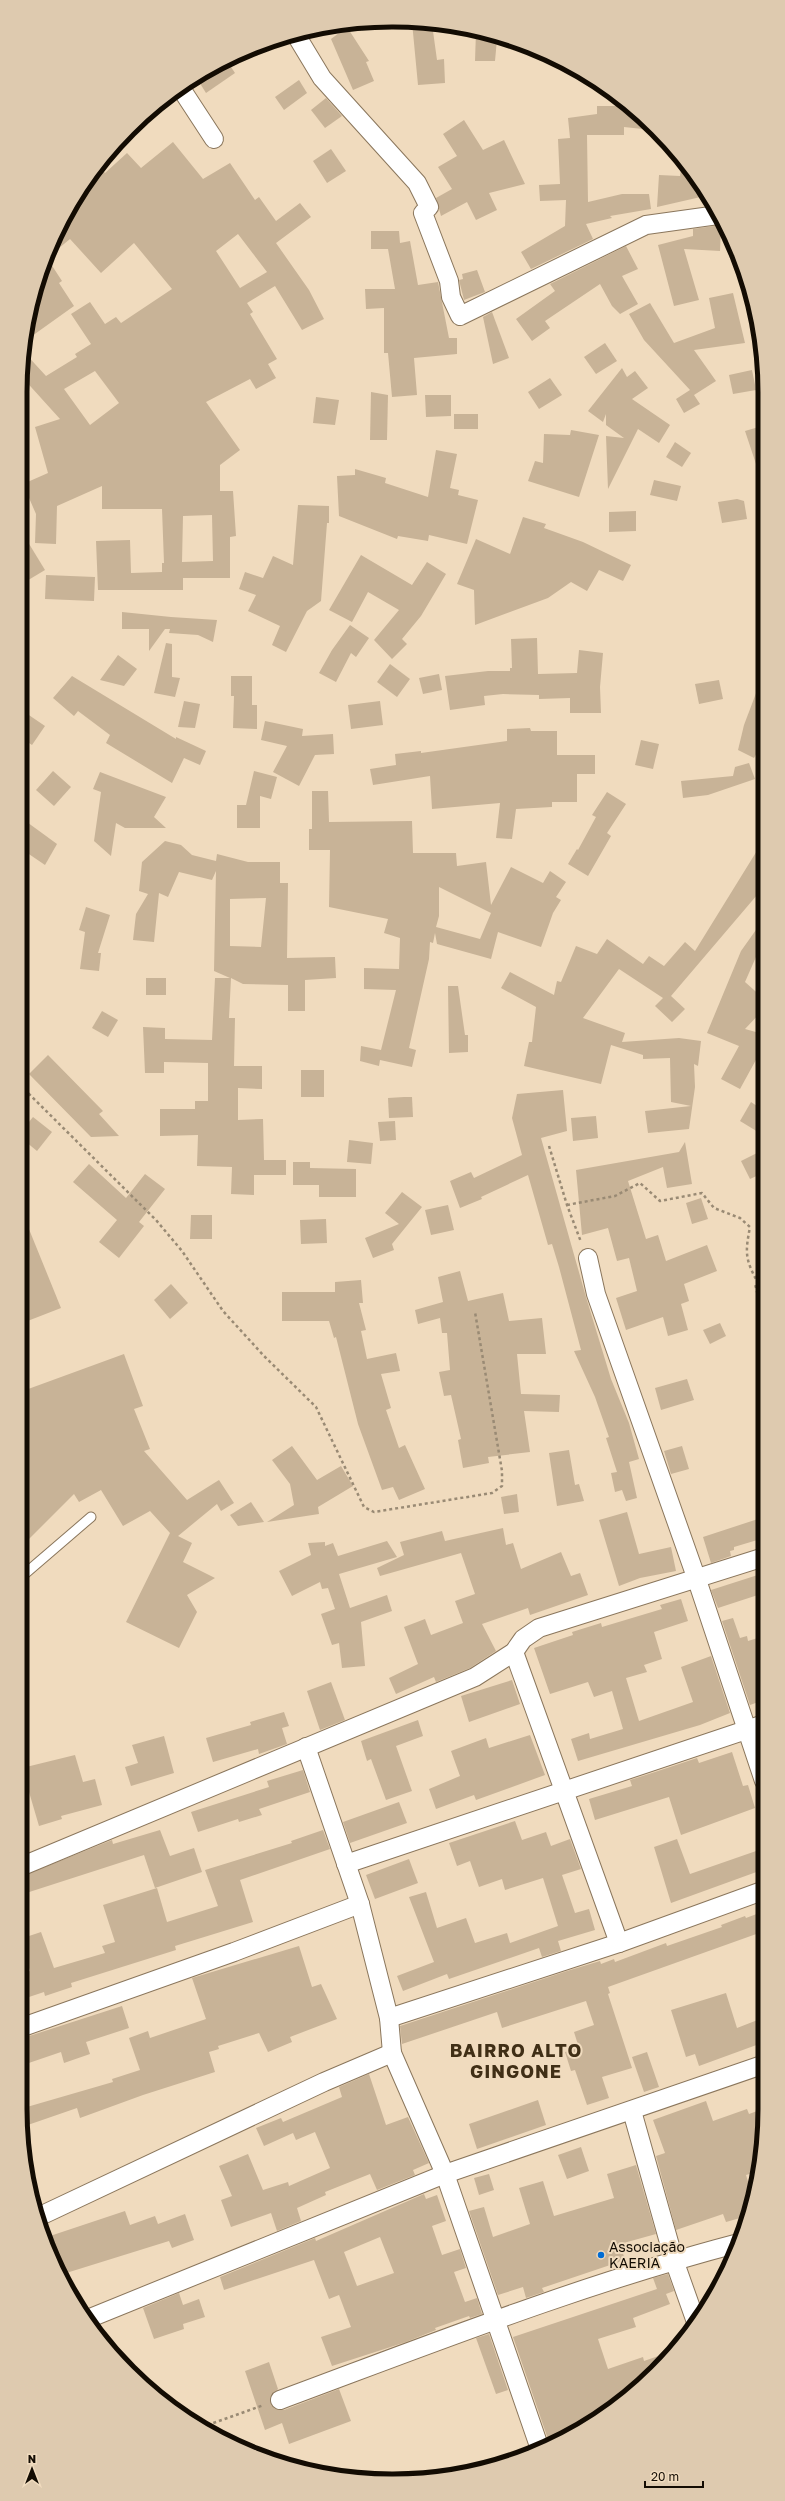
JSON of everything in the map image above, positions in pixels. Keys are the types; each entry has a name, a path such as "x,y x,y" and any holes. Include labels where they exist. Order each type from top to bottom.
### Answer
{"street":[{"path":"299,39 322,78 417,183 429,207 423,213 449,281 451,297 460,316 646,225 712,216"},
{"path":"184,93 214,139"},
{"path":"588,1258 596,1294 696,1577 758,1763"},
{"path":"27,1865 475,1677 514,1652 523,1639 539,1628 696,1577 758,1559"},
{"path":"514,1652 619,1943"},
{"path":"346,1864 564,1789 758,1726"},
{"path":"306,1747 360,1904 389,2018 392,2053 445,2174 538,2443"},
{"path":"389,2018 619,1943 758,1893"},
{"path":"27,2026 234,1952 360,1904"},
{"path":"43,2215 324,2082 392,2053"},
{"path":"93,2317 445,2174 758,2066"},
{"path":"632,2111 674,2260 694,2315"},
{"path":"280,2400 495,2320 674,2260 731,2245"}],"lane":[{"path":"27,1572 91,1517"}],"path":[{"path":"27,1092 156,1220 182,1250 223,1311 264,1356 316,1407 364,1507 374,1512 492,1493 502,1486 502,1471 475,1312"},
{"path":"549,1146 567,1205 588,1258"},
{"path":"567,1205 615,1196 640,1183 660,1201 702,1193 714,1208 740,1218 750,1227 747,1246 747,1263 758,1282 755,1284 758,1293"},
{"path":"209,2425 280,2400"}],"building":[{"path":"413,28 433,29 437,60 444,59 445,83 418,85"},
{"path":"342,30 349,30 369,61 366,62 374,81 353,90 331,39"},
{"path":"476,37 497,42 495,61 475,61"},
{"path":"230,66 235,73 206,93 199,83"},
{"path":"299,80 307,93 284,110 275,97"},
{"path":"326,98 342,116 325,128 311,110"},
{"path":"597,106 619,106 646,129 624,127 624,135 587,135 588,202 622,194 649,194 651,209 610,216 612,218 586,224 593,239 531,269 521,252 565,226 566,200 540,201 539,185 560,184 558,139 570,138 568,118 597,114"},
{"path":"464,120 483,150 504,140 525,184 489,193 497,210 476,220 467,202 441,216 436,198 452,189 438,167 457,156 443,134"},
{"path":"173,142 203,179 230,163 255,200 259,197 276,221 300,203 311,217 276,243 309,290 324,319 302,330 275,286 247,303 253,312 250,314 277,359 268,364 276,378 256,389 250,379 206,402 240,450 220,465 220,491 233,491 236,536 230,537 230,578 183,578 183,590 98,590 96,541 130,540 131,573 162,572 162,563 164,563 162,509 102,509 102,486 57,506 56,544 35,543 36,514 27,493 27,482 48,473 35,427 60,419 27,383 29,357 46,376 77,357 75,354 91,344 71,314 90,302 105,324 116,317 121,323 172,289 134,243 101,273 70,239 56,250 76,210 89,189 103,171 105,173 127,153 141,168","holes":["238,234 267,272 240,288 216,251","95,371 119,403 90,425 64,389","212,515 213,561 182,562 183,516"]},
{"path":"331,149 346,171 327,183 313,161"},
{"path":"681,169 701,197 657,207 659,175 680,176"},
{"path":"717,226 721,233 720,251 684,249 699,300 674,306 658,245 693,236 693,229"},
{"path":"371,231 399,231 400,243 410,241 418,285 438,282 449,338 457,338 457,354 414,358 417,395 392,397 388,353 384,353 384,308 366,309 365,289 395,289 388,249 371,249"},
{"path":"626,246 638,269 622,276 638,304 620,314 612,306 600,284 545,321 550,328 532,341 516,319 555,291 550,284"},
{"path":"51,264 62,281 59,283 74,306 31,336 39,298"},
{"path":"477,270 485,292 464,300 459,280 463,279 462,274"},
{"path":"733,293 745,343 694,350 716,381 694,395 700,404 684,413 676,399 690,390 644,340 629,314 650,303 674,343 715,328 709,298"},
{"path":"492,312 509,358 493,364 483,317"},
{"path":"605,343 617,361 596,374 584,357"},
{"path":"622,368 627,377 635,371 648,388 632,399 670,425 659,443 638,429 608,489 606,436 624,438 606,425 606,414 603,422 588,411"},
{"path":"752,370 756,390 733,394 729,375"},
{"path":"550,378 562,395 539,409 528,392"},
{"path":"371,392 388,395 387,440 370,440"},
{"path":"425,395 451,395 451,416 426,417"},
{"path":"316,397 339,400 335,425 313,423"},
{"path":"454,414 478,414 478,429 454,429"},
{"path":"758,427 758,470 745,431"},
{"path":"571,430 599,435 579,497 528,481 535,461 543,463 544,434 570,435"},
{"path":"675,442 691,453 682,467 666,457"},
{"path":"436,450 457,454 450,488 459,490 458,495 478,500 467,544 429,535 428,541 398,536 397,539 339,516 337,476 355,475 355,469 386,478 385,483 428,497"},
{"path":"654,480 681,486 677,501 650,495"},
{"path":"737,499 744,501 747,519 722,523 718,502"},
{"path":"298,505 329,506 329,523 327,523 321,601 307,611 286,652 272,645 280,626 248,611 256,595 239,589 245,572 263,578 273,556 293,565"},
{"path":"636,511 636,531 609,532 609,512"},
{"path":"523,517 546,524 544,528 583,542 631,565 623,581 599,570 587,591 571,582 548,598 475,625 474,590 457,584 476,539 510,554"},
{"path":"27,540 45,570 27,581"},
{"path":"361,555 412,585 427,562 446,574 421,616 402,639 407,644 392,659 374,640 399,610 368,592 352,622 329,610"},
{"path":"46,575 95,577 94,601 45,599"},
{"path":"122,612 217,620 213,642 198,635 169,633 170,629 165,629 149,651 149,629 122,629"},
{"path":"350,625 369,638 356,657 351,653 336,682 319,673 332,650"},
{"path":"537,638 538,674 577,673 579,650 603,653 600,687 601,713 570,713 570,698 539,699 539,695 503,694 484,696 485,705 450,710 445,676 488,671 510,671 510,668 512,668 511,639"},
{"path":"166,643 172,644 172,677 180,678 175,697 154,693"},
{"path":"118,655 137,669 124,686 100,680"},
{"path":"390,664 410,679 397,697 377,682"},
{"path":"439,674 442,690 423,694 419,678"},
{"path":"72,676 176,739 176,737 206,751 200,765 184,758 172,783 106,743 110,735 78,711 74,716 53,698"},
{"path":"231,676 252,676 252,705 257,705 257,729 233,728 234,696 231,696"},
{"path":"719,680 723,699 699,704 695,684"},
{"path":"758,688 758,751 754,758 738,750 744,725"},
{"path":"184,701 200,704 195,728 178,727"},
{"path":"380,701 383,725 351,729 348,705"},
{"path":"27,714 45,726 32,745 27,742"},
{"path":"265,721 303,729 302,736 333,734 334,754 315,755 299,786 273,772 287,746 261,740"},
{"path":"530,728 531,731 557,731 557,755 595,755 595,774 577,774 577,802 552,802 552,807 516,809 512,839 496,838 500,803 432,809 430,776 373,785 370,769 396,765 395,754 421,751 421,753 507,741 507,729"},
{"path":"641,740 659,744 653,769 635,765"},
{"path":"749,763 755,779 708,795 683,798 681,781 733,776 735,767"},
{"path":"53,771 71,787 54,806 36,790"},
{"path":"254,771 277,777 271,799 260,796 260,828 237,828 237,805 246,805"},
{"path":"100,772 166,797 154,817 166,828 125,828 116,823 111,856 94,841 101,792 93,789"},
{"path":"312,791 328,791 329,822 412,821 413,853 456,853 457,866 486,862 491,905 511,867 543,883 550,871 566,882 556,897 561,900 553,913 541,947 498,932 491,959 437,944 435,933 433,943 430,942 429,959 409,1048 416,1050 412,1067 380,1060 379,1066 360,1061 361,1046 381,1050 396,990 364,989 364,968 399,969 400,938 384,933 388,919 329,907 330,850 309,850 309,829 312,829","holes":["439,887 491,913 480,939 436,927 439,916"]},
{"path":"607,792 626,804 607,833 611,836 588,876 568,864 577,849 578,850 596,817 592,815"},
{"path":"27,822 57,844 45,865 27,853"},
{"path":"165,841 181,845 192,855 216,861 217,854 248,862 280,862 280,883 288,883 287,958 335,957 336,978 305,980 305,1011 288,1011 288,985 243,984 231,978 229,1018 235,1018 234,1066 262,1066 262,1089 238,1088 238,1120 263,1119 264,1160 286,1160 286,1175 254,1175 254,1195 231,1194 232,1167 197,1166 198,1135 160,1136 160,1109 195,1109 195,1101 208,1101 208,1063 164,1062 164,1073 145,1073 143,1027 165,1028 165,1039 212,1040 215,978 230,978 214,971 216,871 212,880 179,872 168,897 159,893 154,942 133,940 136,914 148,894 139,891 142,862","holes":["266,898 261,947 230,946 230,899"]},
{"path":"758,849 758,894 671,996 685,1009 672,1022 655,1006 663,998 619,969 583,1018 625,1033 622,1042 679,1038 701,1041 698,1066 694,1064 695,1087 689,1129 648,1133 645,1111 691,1106 671,1102 670,1058 643,1059 643,1055 611,1045 601,1084 524,1066 529,1042 532,1042 536,1007 501,988 510,972 554,995 557,981 561,982 576,946 597,954 607,939 643,964 649,956 664,966 685,942 695,951"},
{"path":"86,907 110,915 98,953 101,953 99,971 80,969 85,932 79,930"},
{"path":"758,927 758,952 745,982 758,994 758,1015 745,1029 758,1033 758,1056 740,1089 721,1079 739,1046 707,1033 741,951"},
{"path":"146,978 166,978 166,995 146,995"},
{"path":"448,986 458,986 465,1035 468,1035 468,1052 449,1053"},
{"path":"102,1011 118,1020 108,1037 92,1028"},
{"path":"48,1055 103,1111 99,1114 119,1136 91,1137 29,1074"},
{"path":"301,1070 324,1070 324,1097 301,1097"},
{"path":"563,1090 567,1131 541,1138 611,1379 629,1423 639,1459 629,1462 637,1498 626,1501 622,1490 615,1492 611,1473 617,1472 606,1438 609,1437 595,1397 574,1351 581,1350 559,1267 552,1244 548,1245 528,1175 481,1197 482,1199 460,1208 450,1181 471,1172 474,1178 522,1155 512,1118 517,1094"},
{"path":"412,1097 413,1117 389,1118 388,1098"},
{"path":"751,1102 758,1107 758,1132 740,1121"},
{"path":"596,1116 598,1138 573,1141 571,1118"},
{"path":"33,1117 52,1132 37,1151 27,1143 27,1124"},
{"path":"395,1121 396,1140 380,1141 378,1122"},
{"path":"349,1140 373,1143 371,1164 347,1162"},
{"path":"685,1142 692,1184 667,1188 663,1167 628,1181 646,1239 658,1235 666,1261 707,1245 717,1271 684,1284 689,1301 681,1304 688,1330 668,1336 663,1317 626,1330 616,1298 637,1291 629,1258 617,1261 608,1228 582,1235 576,1170 679,1152"},
{"path":"758,1152 758,1175 750,1179 741,1161"},
{"path":"293,1162 310,1162 310,1168 356,1169 356,1197 319,1197 319,1185 293,1185"},
{"path":"89,1164 126,1198 145,1174 165,1189 139,1222 144,1226 119,1258 99,1242 117,1220 73,1182"},
{"path":"402,1192 422,1207 392,1244 394,1250 373,1258 365,1238 399,1224 385,1213"},
{"path":"701,1198 708,1219 692,1224 686,1203"},
{"path":"448,1205 454,1230 431,1235 425,1210"},
{"path":"191,1215 212,1215 212,1239 190,1239"},
{"path":"326,1219 327,1243 301,1244 300,1220"},
{"path":"27,1224 61,1308 27,1321"},
{"path":"460,1271 468,1301 503,1293 509,1321 542,1318 546,1354 517,1354 521,1394 560,1395 559,1412 524,1411 530,1452 488,1457 489,1463 463,1468 458,1440 461,1439 451,1395 444,1396 439,1372 450,1370 447,1333 442,1333 440,1318 418,1324 415,1310 443,1302 438,1277"},
{"path":"361,1280 363,1303 359,1303 366,1330 361,1331 367,1359 396,1353 400,1371 381,1374 391,1408 386,1410 399,1448 405,1445 425,1489 399,1500 393,1487 382,1490 358,1424 336,1337 334,1338 329,1321 282,1321 282,1292 335,1292 335,1282"},
{"path":"171,1284 188,1303 170,1319 154,1300"},
{"path":"720,1323 726,1336 710,1344 703,1330"},
{"path":"124,1354 143,1406 134,1409 150,1449 144,1451 187,1500 219,1480 234,1503 221,1511 217,1504 178,1536 192,1543 183,1562 215,1578 187,1595 197,1612 179,1648 126,1622 170,1533 150,1511 123,1526 101,1490 79,1502 74,1494 27,1541 27,1389"},
{"path":"687,1379 694,1400 661,1410 655,1388"},
{"path":"292,1446 317,1480 341,1466 353,1486 318,1507 319,1514 267,1522 294,1505 290,1484 272,1460"},
{"path":"682,1446 689,1469 671,1474 664,1451"},
{"path":"569,1450 575,1485 579,1484 584,1501 557,1506 549,1453"},
{"path":"517,1494 519,1512 504,1514 501,1497"},
{"path":"251,1502 264,1522 238,1526 230,1515"},
{"path":"627,1512 639,1554 671,1547 676,1571 640,1578 619,1586 599,1520"},
{"path":"758,1519 758,1540 734,1547 734,1550 730,1551 731,1556 711,1563 703,1537"},
{"path":"503,1528 506,1545 513,1543 521,1569 561,1552 571,1576 580,1573 588,1595 530,1615 528,1608 482,1624 496,1651 470,1668 436,1682 434,1677 396,1694 389,1678 418,1664 404,1627 425,1619 431,1635 463,1623 455,1601 475,1594 461,1553 380,1576 377,1568 404,1555 400,1542 442,1531 445,1541"},
{"path":"387,1541 397,1557 339,1574 350,1608 387,1595 392,1611 361,1622 365,1666 342,1668 339,1643 332,1645 321,1614 335,1609 328,1588 322,1589 320,1582 292,1596 279,1571 311,1555 308,1543 325,1542 325,1546 333,1543 338,1556"},
{"path":"758,1575 758,1595 718,1608 711,1590"},
{"path":"681,1599 688,1621 654,1632 662,1659 644,1665 647,1672 626,1678 639,1721 693,1702 681,1667 711,1656 730,1713 700,1725 578,1761 571,1739 589,1733 590,1739 623,1729 612,1691 594,1697 588,1682 550,1694 534,1648 573,1635 572,1632 601,1623 602,1627 662,1609 660,1605"},
{"path":"733,1618 740,1638 747,1636 748,1641 758,1638 758,1702 750,1705 722,1621"},
{"path":"512,1680 520,1704 469,1722 461,1696"},
{"path":"331,1682 345,1720 320,1730 307,1691"},
{"path":"284,1712 289,1726 282,1728 287,1744 259,1754 258,1749 213,1762 206,1738 251,1725 250,1722"},
{"path":"418,1720 423,1736 396,1746 412,1791 386,1800 371,1759 367,1761 361,1741"},
{"path":"530,1735 545,1775 476,1800 474,1795 436,1809 429,1789 460,1776 451,1751 486,1738 489,1748"},
{"path":"164,1736 174,1773 131,1786 125,1767 138,1763 132,1745"},
{"path":"732,1752 743,1786 748,1785 755,1808 681,1835 669,1797 595,1820 589,1799 632,1786 630,1780 697,1758 699,1763"},
{"path":"75,1755 83,1782 95,1779 102,1805 61,1816 62,1819 39,1826 27,1785 27,1767"},
{"path":"303,1770 310,1792 259,1809 262,1815 239,1822 238,1819 198,1832 191,1812 269,1787 267,1781"},
{"path":"399,1802 407,1823 350,1843 343,1822"},
{"path":"515,1821 522,1840 546,1832 551,1846 570,1839 581,1869 562,1875 575,1913 589,1909 595,1930 558,1941 561,1951 542,1957 539,1948 449,1979 447,1974 403,1991 397,1976 434,1962 409,1897 426,1892 437,1928 466,1918 475,1943 507,1933 510,1943 558,1926 543,1878 505,1890 502,1879 479,1887 470,1861 457,1866 449,1843"},
{"path":"160,1830 170,1856 194,1848 202,1872 155,1888 144,1855 27,1893 27,1874 112,1840 113,1844"},
{"path":"323,1830 330,1849 240,1880 253,1922 175,1946 176,1950 71,1983 72,1987 45,1996 44,1992 27,1998 27,1972 30,1971 27,1961 27,1937 41,1932 54,1968 105,1953 102,1946 115,1942 103,1905 157,1888 167,1922 218,1906 205,1870 292,1843 291,1841"},
{"path":"677,1839 690,1874 758,1850 758,1872 671,1903 654,1847"},
{"path":"409,1859 418,1883 375,1899 366,1875"},
{"path":"758,1914 758,1933 608,1987 610,1993 608,1994 632,2068 602,2077 609,2098 587,2105 575,2070 571,2071 565,2052 579,2048 574,2032 594,2025 586,2001 502,2028 497,2012 402,2044 400,2026 600,1961 601,1964 614,1959 615,1962 666,1943 667,1946 722,1927 721,1925 745,1916 746,1918"},
{"path":"299,1946 312,1987 321,1984 337,2019 290,2037 292,2042 268,2052 259,2033 218,2046 219,2049 209,2052 215,2072 143,2095 80,2118 77,2108 28,2125 27,2107 113,2082 112,2079 140,2070 129,2038 148,2031 150,2038 206,2019 192,1978"},
{"path":"726,1993 737,2028 758,2020 758,2045 699,2066 695,2054 686,2057 671,2010"},
{"path":"122,2006 129,2028 86,2042 90,2054 64,2063 61,2052 27,2064 27,2037"},
{"path":"647,2052 659,2087 644,2092 632,2057"},
{"path":"369,2074 386,2125 408,2117 429,2163 413,2170 415,2175 377,2190 370,2174 325,2192 326,2195 297,2208 301,2221 277,2231 271,2213 231,2227 221,2200 232,2196 219,2166 248,2154 263,2190 288,2182 289,2186 330,2168 315,2132 296,2140 293,2133 264,2146 256,2128 281,2118 283,2122 342,2097 339,2087"},
{"path":"538,2100 546,2125 477,2149 469,2124"},
{"path":"706,2101 713,2121 747,2109 749,2114 758,2111 755,2156 752,2173 746,2175 750,2187 742,2218 726,2222 723,2214 676,2230 656,2156 665,2153 653,2120"},
{"path":"581,2147 589,2171 567,2179 558,2155"},
{"path":"636,2165 656,2234 620,2244 625,2260 542,2288 544,2292 526,2298 523,2287 498,2295 469,2211 484,2207 493,2237 530,2224 519,2188 543,2181 554,2216 614,2198 607,2174"},
{"path":"489,2174 494,2190 479,2195 474,2178"},
{"path":"424,2194 426,2199 437,2195 446,2221 432,2226 442,2255 460,2249 466,2268 454,2272 465,2302 477,2298 482,2314 470,2318 469,2316 435,2328 436,2330 406,2342 332,2366 321,2337 351,2327 339,2295 329,2299 314,2260 224,2290 220,2277 315,2238 316,2241","holes":["380,2237 394,2273 357,2286 344,2252"]},
{"path":"125,2211 130,2225 155,2216 158,2224 185,2214 194,2240 172,2248 169,2241 67,2273 50,2236"},
{"path":"668,2274 674,2291 666,2294 670,2304 633,2318 636,2327 598,2339 608,2369 643,2357 644,2361 662,2355 651,2367 615,2398 575,2425 548,2439 513,2337 657,2289 653,2278"},
{"path":"179,2293 183,2305 199,2299 205,2317 183,2324 184,2329 154,2339 143,2308"},
{"path":"489,2334 508,2390 496,2394 476,2338"},
{"path":"269,2362 278,2389 270,2398 274,2408 284,2410 339,2389 351,2421 289,2444 282,2423 265,2430 245,2371"}],"place":[{"name":"Associação KAERIA","path":"601,2255"}],"district":[{"name":"BAIRRO ALTO GINGONE","path":"516,2061"}]}
